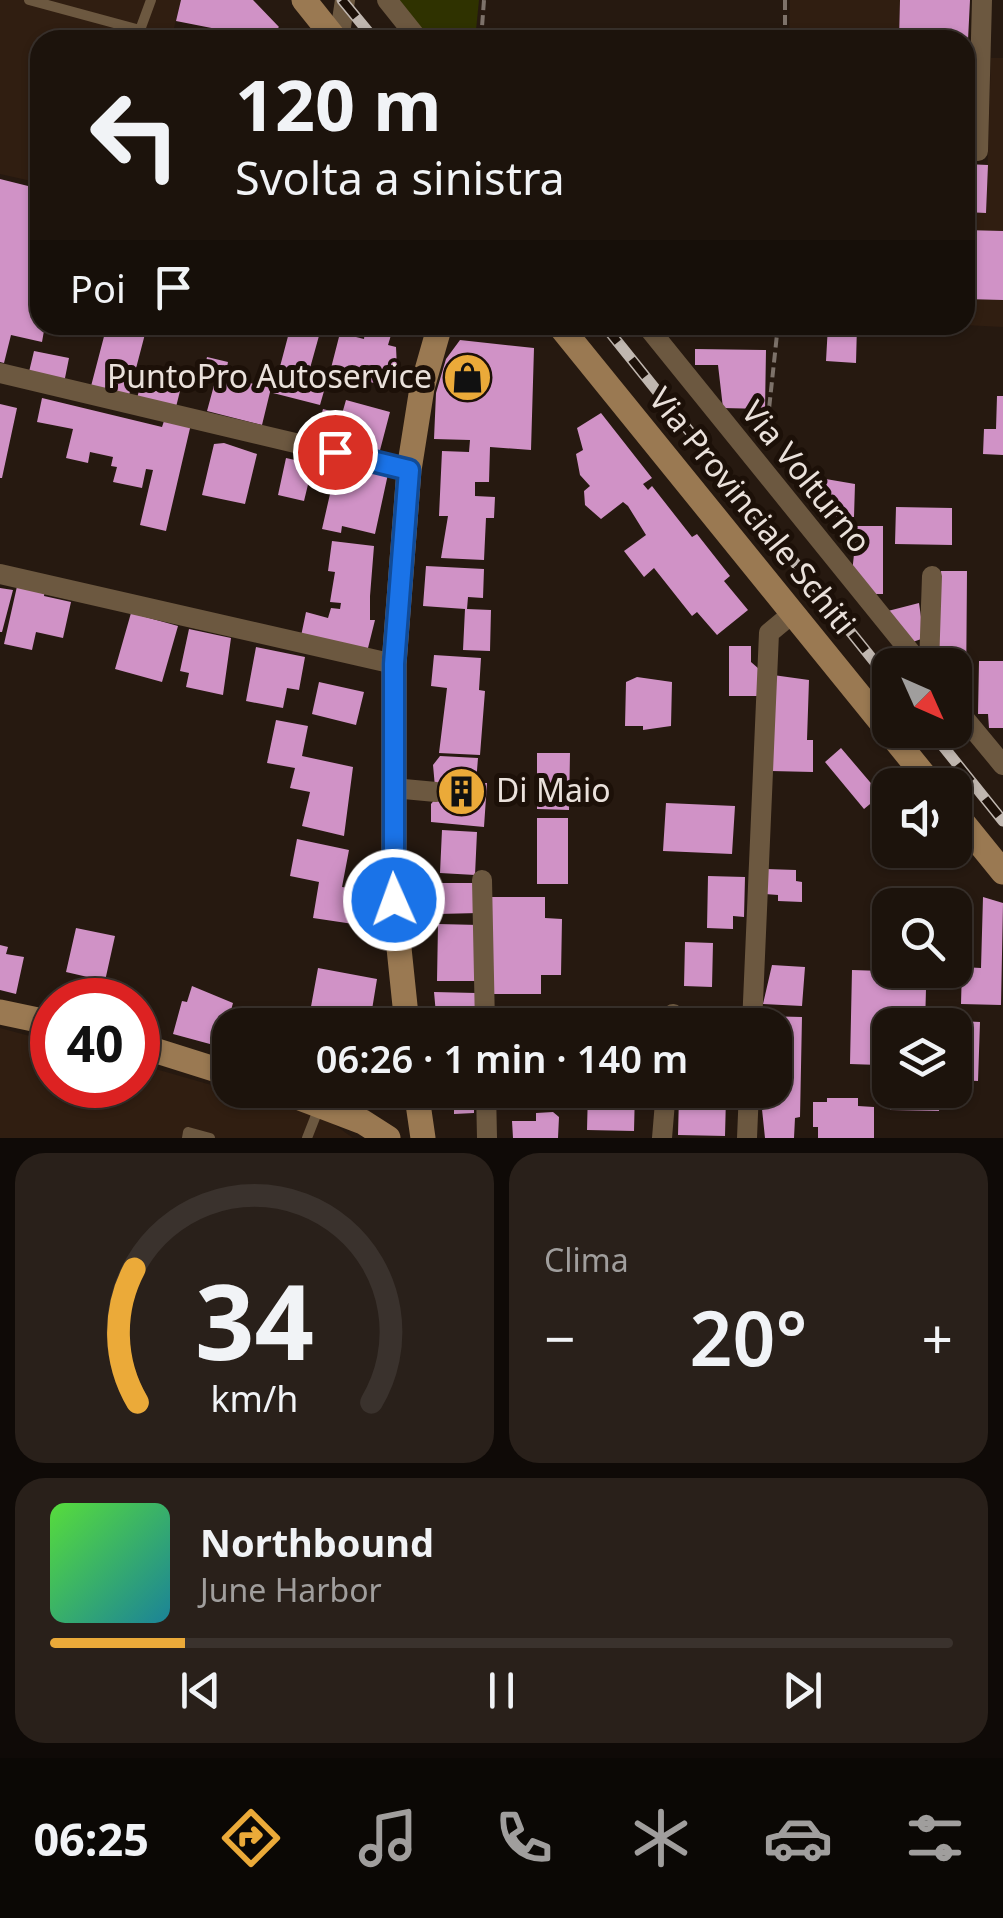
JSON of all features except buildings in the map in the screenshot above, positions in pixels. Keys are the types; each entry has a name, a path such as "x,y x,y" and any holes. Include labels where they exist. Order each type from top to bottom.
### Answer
{"street":[{"path":"304,0 329,30"},
{"path":"339,30 345,0"},
{"path":"387,0 411,30"},
{"path":"978,152 982,0"},
{"path":"404,1008 394,900 394,664 409,470 422,388 437,335"},
{"name":"Via Provinciale Schiti","path":"568,335 918,768"},
{"name":"Via Volturno","path":"654,335 906,648"},
{"path":"0,373 409,470"},
{"path":"0,574 394,664"},
{"path":"930,648 932,576"},
{"path":"753,1008 769,633 792,613"},
{"path":"972,728 1003,765"},
{"path":"393,788 436,792"},
{"path":"972,834 1003,872"},
{"path":"482,880 485,1008"},
{"path":"0,1012 30,1019"},
{"path":"160,1052 212,1068"},
{"path":"328,1108 388,1138"},
{"path":"419,1108 423,1138"},
{"path":"487,1108 488,1138"},
{"path":"662,1138 664,1108"},
{"path":"747,1138 748,1108"}],"lane":[{"path":"28,0 140,30 150,0"},
{"path":"308,1138 319,1108"},
{"path":"187,1138 188,1132 210,1138"}],"path":[{"path":"482,30 484,0"},
{"path":"784,30 786,0"},
{"path":"757,465 771,422 777,335"}],"shaded area":[{"path":"0,0 181,0 174,30 30,30 30,181 0,174"},
{"path":"790,0 900,0 899,30 789,30"},
{"path":"991,58 1003,58 1003,327 975,326 975,212 986,213"},
{"path":"0,1028 30,1036 30,1108 160,1108 160,1070 212,1085 212,1108 292,1108 332,1123 353,1138 0,1138"}],"green space":[{"path":"394,0 479,0 476,30 418,30"}],"railway":[{"path":"342,0 367,30"},
{"path":"612,335 872,659"},
{"path":"944,748 1003,821"}],"place":[{"name":"PuntoPro Autoservice","path":"467,377"},
{"name":"Di Maio","path":"461,791"}],"route":[{"path":"335,452 409,470 394,664 394,900"}]}
